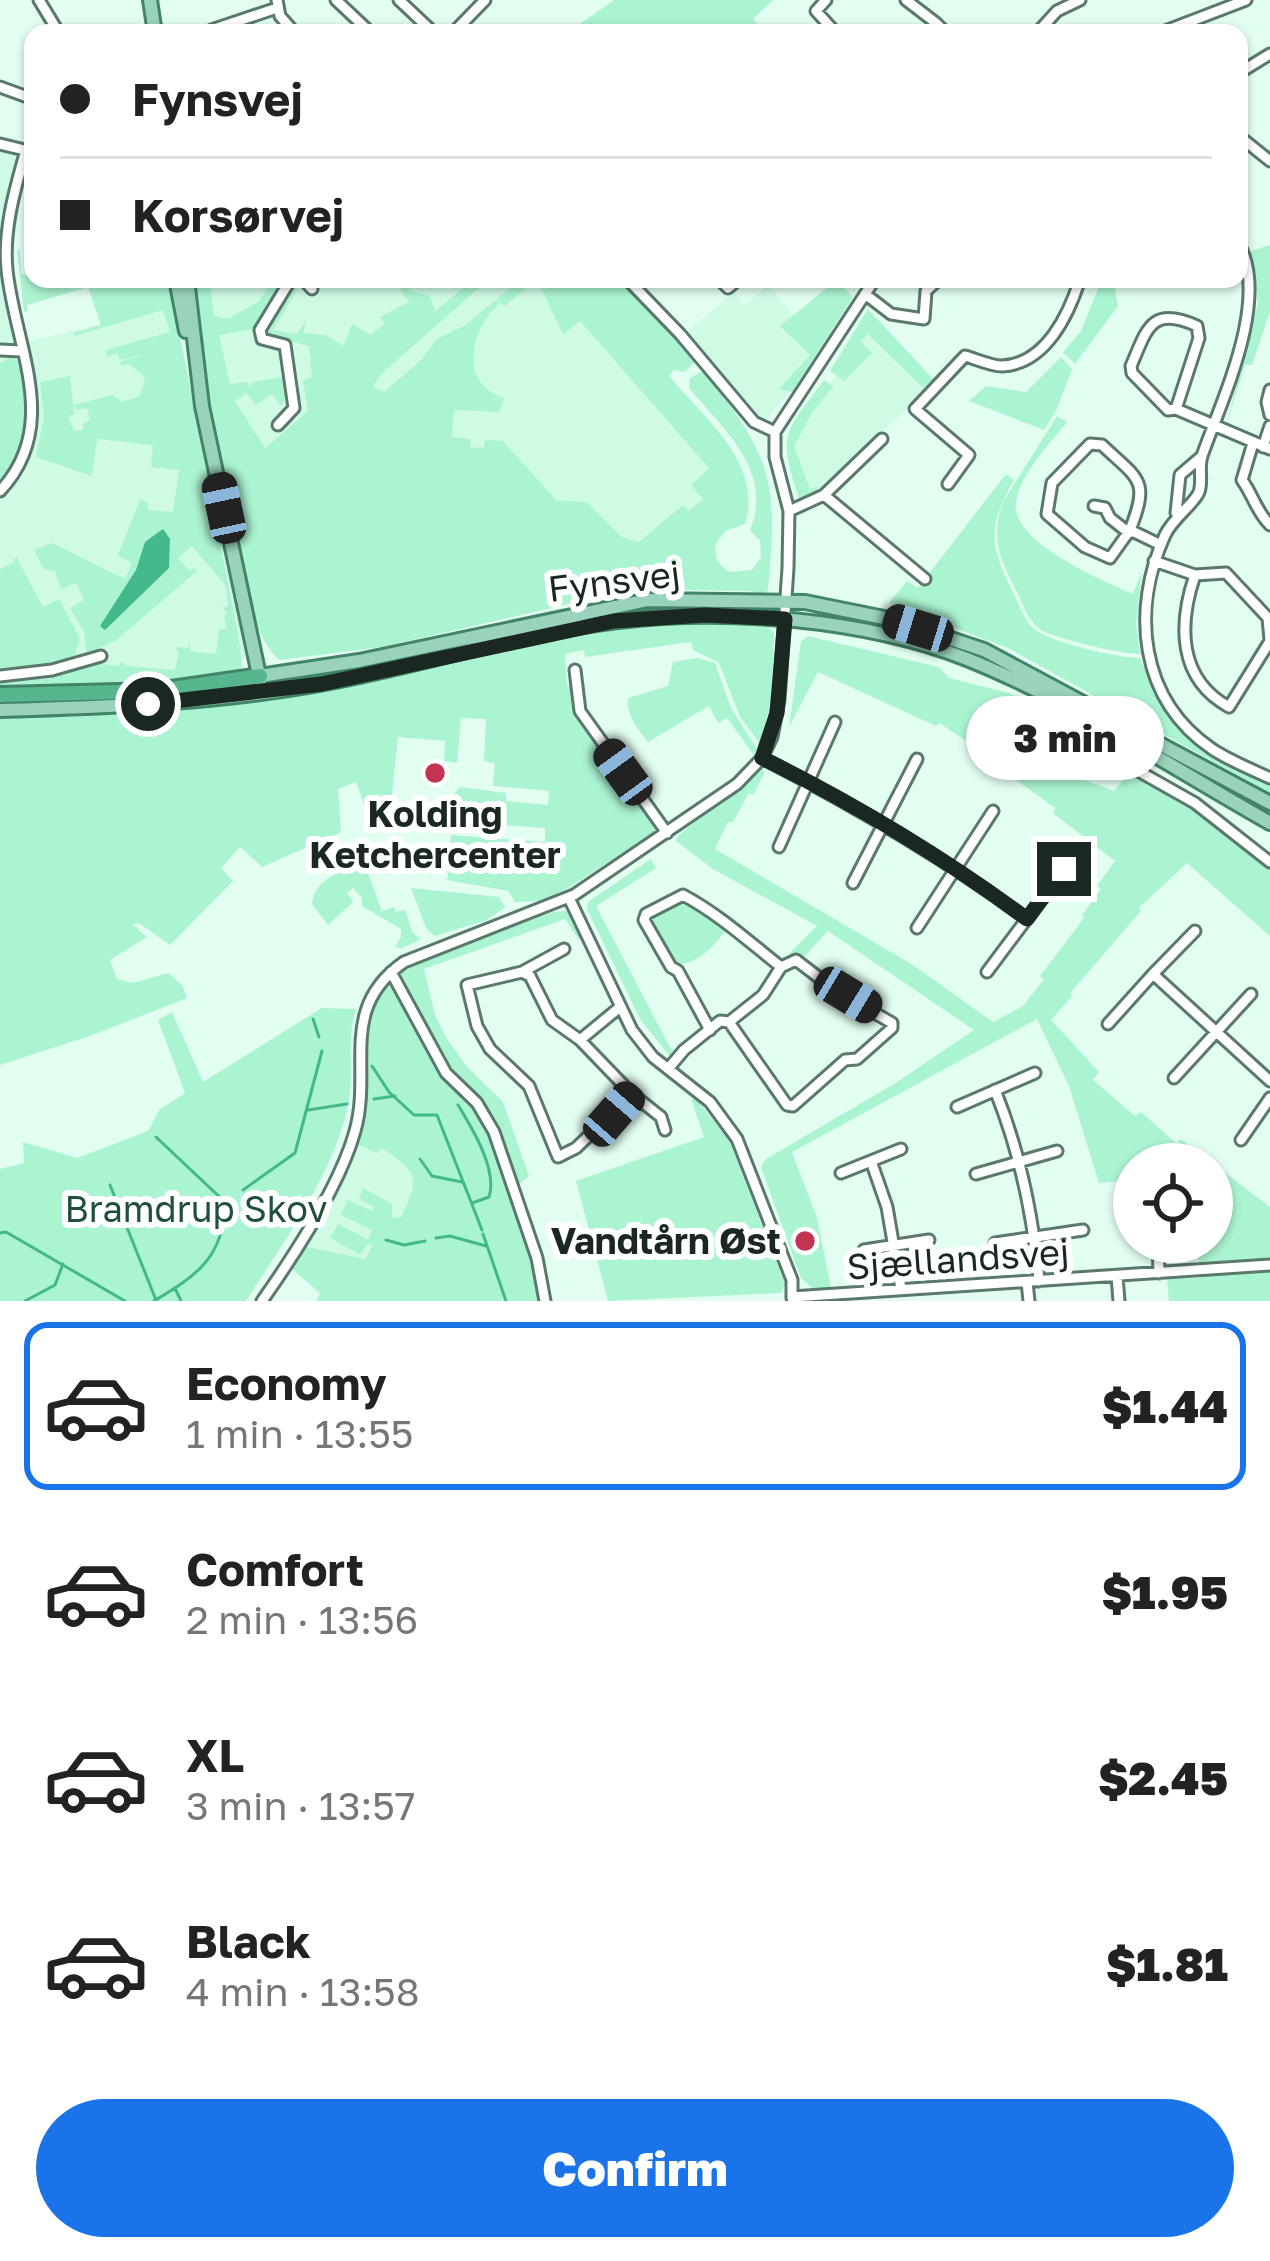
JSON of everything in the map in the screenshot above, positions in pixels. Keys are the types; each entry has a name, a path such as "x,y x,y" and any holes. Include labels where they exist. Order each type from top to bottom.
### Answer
{"highway":[{"name":"Fynsvej","path":"0,695 261,685"}],"main road":[{"path":"178,288 261,685"},
{"path":"188,288 196,372"},
{"name":"Fynsvej","path":"261,685 648,599 786,601 894,620 985,650 1270,803"},
{"name":"Fynsvej","path":"0,710 123,706 261,685 363,676 614,621 705,615 785,619 844,628 964,658 1047,698 1270,823"}],"street":[{"path":"336,0 361,24"},
{"path":"399,0 424,24"},
{"path":"466,24 485,0"},
{"path":"825,24 812,13 826,0"},
{"path":"906,0 936,23"},
{"path":"1047,0 1058,11"},
{"path":"1046,24 1080,0"},
{"path":"1183,24 1246,0"},
{"path":"226,24 277,4"},
{"path":"0,491 20,465 32,431 33,405 7,267 11,204 24,168"},
{"path":"1176,515 1197,496 1202,458 1248,312 1248,274"},
{"path":"278,425 294,408 284,343 262,339 260,330 286,288"},
{"path":"636,288 754,422 775,432"},
{"path":"262,1301 324,1198 355,1132 360,1032 370,1000 391,972 404,962 568,898 737,784 762,758 777,713 786,601 789,511 775,457 775,432 870,288"},
{"path":"866,294 891,314 925,319 929,288"},
{"path":"948,484 969,455 914,409 965,356 1001,366 1028,359 1065,321 1077,288"},
{"path":"1176,409 1199,338 1197,326 1181,319 1155,319 1131,366 1132,373 1168,410 1176,409 1262,446"},
{"path":"0,350 21,351"},
{"path":"1270,389 1270,415"},
{"path":"1270,426 1242,480 1258,513 1270,525"},
{"path":"789,511 824,495 882,439"},
{"path":"1090,444 1102,445 1141,485 1143,496 1130,532 1110,558 1085,547 1048,514 1052,483 1090,444"},
{"path":"1202,458 1180,475 1176,515 1154,561 1143,619 1144,641 1162,693 1197,737 1270,778"},
{"path":"824,495 925,580"},
{"path":"1094,506 1105,508 1110,518 1130,532 1161,545"},
{"path":"1154,561 1195,575 1226,573 1268,618 1270,641 1228,707 1190,669 1182,625 1195,575"},
{"path":"0,676 52,670 101,656"},
{"path":"574,670 580,710 667,833"},
{"path":"779,847 836,722"},
{"path":"1102,751 1196,802 1270,862"},
{"path":"762,758 886,824 1027,919"},
{"path":"853,883 917,759"},
{"path":"917,928 993,811"},
{"path":"987,972 1064,869"},
{"path":"710,1030 679,971 671,967 644,920 646,914 683,895 725,918 732,929 781,967"},
{"path":"568,898 641,1044 710,1102 736,1139 792,1280 792,1299"},
{"path":"1108,1024 1195,931"},
{"path":"522,972 563,949"},
{"path":"668,1070 720,1022 729,1022 764,995 781,967 796,960 835,990 892,1023 892,1028 857,1059 844,1060 793,1106 787,1105 729,1022"},
{"path":"391,972 446,1072 478,1103 494,1132 537,1258 545,1301"},
{"path":"632,1094 576,1148 558,1157 530,1086 490,1048 477,1026 467,985 522,972 530,976 552,1020 580,1040 661,1117 665,1130"},
{"path":"1153,974 1270,1081"},
{"path":"1174,1078 1251,994"},
{"path":"580,1040 620,1007"},
{"path":"956,1107 1035,1073"},
{"path":"995,1090 1019,1162 1035,1238 1029,1301"},
{"path":"1241,1140 1270,1098"},
{"path":"841,1173 901,1149"},
{"path":"976,1174 1057,1151"},
{"path":"871,1161 895,1245 901,1289"},
{"path":"994,1243 1083,1230"},
{"path":"864,1250 929,1240"},
{"path":"1159,1263 1159,1273"},
{"name":"Sjællandsvej","path":"792,1299 1270,1265"},
{"path":"1118,1276 1119,1301"},
{"path":"936,1288 937,1301"}],"shaded area":[{"path":"0,147 24,162 12,259 26,342 167,308 198,425 245,657 239,667 0,682"},
{"path":"202,288 463,288 245,463"},
{"path":"478,288 564,288 728,488 652,566 365,385"},
{"path":"771,288 794,315 827,288 846,288 854,297 811,368 767,418 759,416 687,332 734,292 745,305"},
{"path":"873,315 935,381 825,489 807,497 791,447"},
{"path":"163,529 170,539 169,568 105,630 100,626 136,570 145,542"},
{"path":"356,1144 376,1153 382,1147 409,1167 416,1187 401,1217 382,1220 365,1259 303,1246"}],"green space":[{"path":"614,0 773,0 753,19 758,24 580,24"},
{"path":"1270,245 1270,312 1252,365 1245,365 1226,426 1258,303 1251,251"},
{"path":"17,250 24,288 85,288 27,305 24,312"},
{"path":"88,288 171,288 242,666 236,675 105,688 0,689 0,679 102,660 102,664 175,670 179,653 174,647 188,648 189,642 191,651 216,654 219,629 227,629 222,607 228,606 226,586 192,546 178,558 189,571 197,571 115,641 99,648 100,653 87,655 84,632 70,608 84,600 76,583 61,589 55,571 44,569 34,550 52,543 125,579 132,563 118,555 140,500 147,502 148,510 173,512 179,470 151,467 153,445 97,439 92,476 36,457 44,417 40,382 70,376 74,414 68,417 74,431 83,430 90,420 87,408 76,410 74,405 112,395 122,402 140,396 145,377 120,362 142,354 120,360 118,353 107,357 106,350 170,332 163,310 74,336 101,325"},
{"path":"191,288 211,288 214,316 228,319 258,302 268,288 281,288 257,328 219,335 230,384 248,382 250,388 253,382 283,377 281,346 288,393 281,406 272,394 256,405 247,393 235,401 265,448 308,411 303,380 312,377 309,346 264,331 290,288 298,288 273,330 297,334 307,318 303,333 326,335 344,346 352,324 371,335 385,323 380,317 409,302 400,288 430,296 435,311 463,288 479,288 380,375 373,387 384,392 438,338 464,326 510,288 526,288 490,313 476,339 474,367 479,380 504,398 499,412 454,410 452,437 470,439 471,448 484,447 485,440 503,441 556,500 586,502 622,537 639,542 683,505 689,511 703,499 691,485 709,468 580,321 563,334 541,288 628,288 696,360 685,372 674,370 669,376 727,443 746,481 745,524 725,531 715,545 717,561 728,572 752,570 761,557 760,541 750,530 756,489 742,453 689,388 690,378 703,371 757,450 770,495 768,590 763,595 674,586 612,594 382,647 279,660 252,611"},
{"path":"827,288 844,288 852,298 792,392 779,389 810,355 780,326"},
{"path":"1098,288 1115,288 1118,306 1075,364 1063,352 1081,331"},
{"path":"868,309 933,379 923,388 868,334 861,341 872,353 844,381 830,371"},
{"path":"11,357 21,363 26,428 0,487 0,363"},
{"path":"1061,357 1072,369 1044,430 969,401 986,386 1026,392"},
{"path":"824,380 833,386 794,446 810,489 817,487 818,492 799,499 788,459 788,435"},
{"path":"1057,416 1067,422 1023,481 1016,503 1018,518 1062,559 1133,594 1142,571 1136,624 1140,654 1041,630 1026,612 1001,558 997,527 1003,502"},
{"path":"1006,474 1014,480 999,511 994,537 1006,577 1029,624 1067,643 1140,658 1176,719 1208,748 1270,783 1270,793 1008,648 889,603 907,581 918,588"},
{"path":"16,556 43,607 59,599 80,639 73,660 0,673 0,569"},
{"path":"717,622 766,625 774,633 772,699 760,744 740,717 719,663 693,650 691,642 585,657 584,650 565,654 567,686 571,685 577,713 661,828 565,890 541,901 515,902 508,891 447,880 451,858 542,866 450,854 451,835 545,842 545,828 504,825 502,834 452,829 455,793 460,787 506,793 506,801 548,805 549,791 493,786 495,764 484,761 486,719 461,718 457,763 444,761 445,741 398,737 389,822 370,821 356,782 338,789 341,832 262,867 240,847 221,868 233,881 170,945 139,923 132,924 147,937 110,960 117,979 133,983 168,973 182,985 187,998 0,1065 0,716 243,702 606,630"},
{"path":"808,636 939,667 949,678 1009,693 1075,724 1055,756 1082,779 1114,791 1126,776 1101,760 1105,754 1196,807 1270,867 1270,936 1187,863 1139,908 1051,1020 1099,1072 1093,1080 1176,1143 1113,1143 1113,1182 1099,1183 1069,1086 1037,1019 792,1152 817,1218 831,1288 812,1288 801,1278 761,1167 766,1159 894,1084 974,1030 828,931 802,959 781,962 817,926 713,869 676,841 678,836 762,766 764,774 753,795 749,793 733,822 728,822 715,849 913,965 993,1022 1023,1006 1044,979 1040,976 1084,918 1101,889 1097,886 1115,861 1015,779 1018,774 939,723 936,726 818,672 789,727 801,642"},
{"path":"697,658 715,663 731,708 757,749 754,755 727,718 718,723 709,706 648,742 633,721 628,698 668,686 673,662"},
{"path":"651,859 656,868 596,906 671,1049 677,1052 672,1059 640,1019 587,909 588,902"},
{"path":"364,862 382,911 405,910 413,933 421,939 401,949 395,946 401,929 362,906 353,888 347,893 353,902 328,925 312,904 324,882"},
{"path":"411,888 499,897 505,907 487,920 434,936 426,928"},
{"path":"682,899 726,930 697,959 674,964 649,916"},
{"path":"566,911 584,937 579,940 565,919 424,969 435,1015 447,1039 503,1102 529,1176 516,1187 490,1116 450,1072 399,972 416,961"},
{"name":"Bramdrup Skov","path":"383,988 398,990 435,1062 479,1111 499,1154 535,1263 542,1301 316,1301 320,1293 292,1269 303,1246 365,1259 372,1246 368,1243 360,1255 330,1238 338,1224 368,1240 372,1230 341,1215 348,1200 372,1211 374,1207 359,1199 363,1188 392,1204 392,1218 401,1217 411,1193 412,1177 403,1164 382,1148 377,1153 356,1144 365,1104 369,1029"},
{"name":"Bramdrup Skov","path":"322,1008 356,1009 347,1111 317,1186 246,1301 0,1301 0,1169 24,1163 23,1142 77,1158 148,1131 160,1109 185,1093 158,1020 172,1012 203,1082"},
{"path":"691,1099 696,1099 729,1140 785,1284 781,1293 608,1301 576,1181 704,1137"},
{"path":"1233,1179 1270,1207 1270,1301 1169,1301 1167,1279 1200,1278 1199,1263 1233,1263"}],"waterway":[{"path":"313,1019 319,1037"},
{"path":"243,1190 295,1153 322,1051"},
{"path":"372,1066 389,1092 414,1115 437,1115 482,1230"},
{"path":"374,1099 395,1096"},
{"path":"308,1110 347,1104"},
{"path":"458,1105 490,1174 489,1197 472,1203"},
{"path":"154,1301 195,1273 214,1251 226,1203 156,1137"},
{"path":"420,1159 432,1176 462,1182"},
{"path":"110,1185 156,1300"},
{"path":"0,1233 6,1232 125,1301"},
{"path":"483,1234 506,1301"},
{"path":"436,1238 450,1236 486,1246"},
{"path":"386,1240 404,1245 425,1241"},
{"path":"25,1301 55,1285 63,1264"},
{"path":"175,1288 181,1301"}],"place":[{"name":"Kolding Ketchercenter","path":"435,773"},
{"name":"Vandtårn Øst","path":"805,1241"}],"route":[{"path":"148,704 322,684 614,621 705,615 785,619 777,713 762,758 886,824 1027,919 1064,869"}]}
